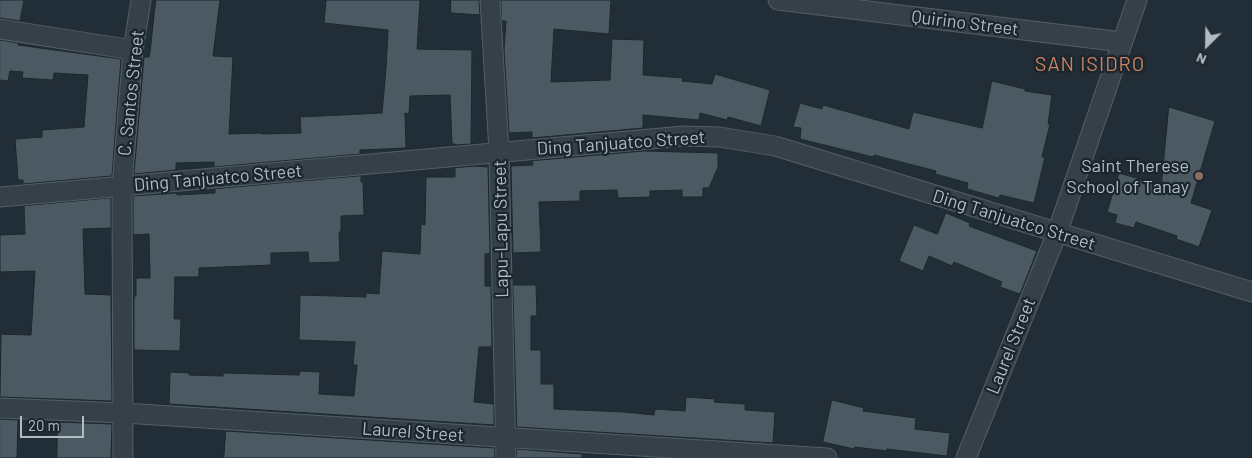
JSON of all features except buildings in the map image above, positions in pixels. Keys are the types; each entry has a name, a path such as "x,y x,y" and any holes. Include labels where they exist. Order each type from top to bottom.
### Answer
{"street":[{"name":"C. Santos Street","path":"123,458 122,186 134,50 141,0"},
{"name":"Lapu-Lapu Street","path":"490,0 499,152 506,458"},
{"name":"Quirino Street","path":"778,0 1122,42"},
{"name":"Laurel Street","path":"966,458 1057,233 1137,0"},
{"path":"0,29 134,50"},
{"name":"Ding Tanjuatco Street","path":"0,197 684,136 719,137 775,146 1252,292"},
{"name":"Laurel Street","path":"0,408 124,413 827,458"}],"place":[{"name":"Saint Therese School of Tanay","path":"1199,176"}],"district":[{"name":"SAN ISIDRO","path":"1090,64"}]}
